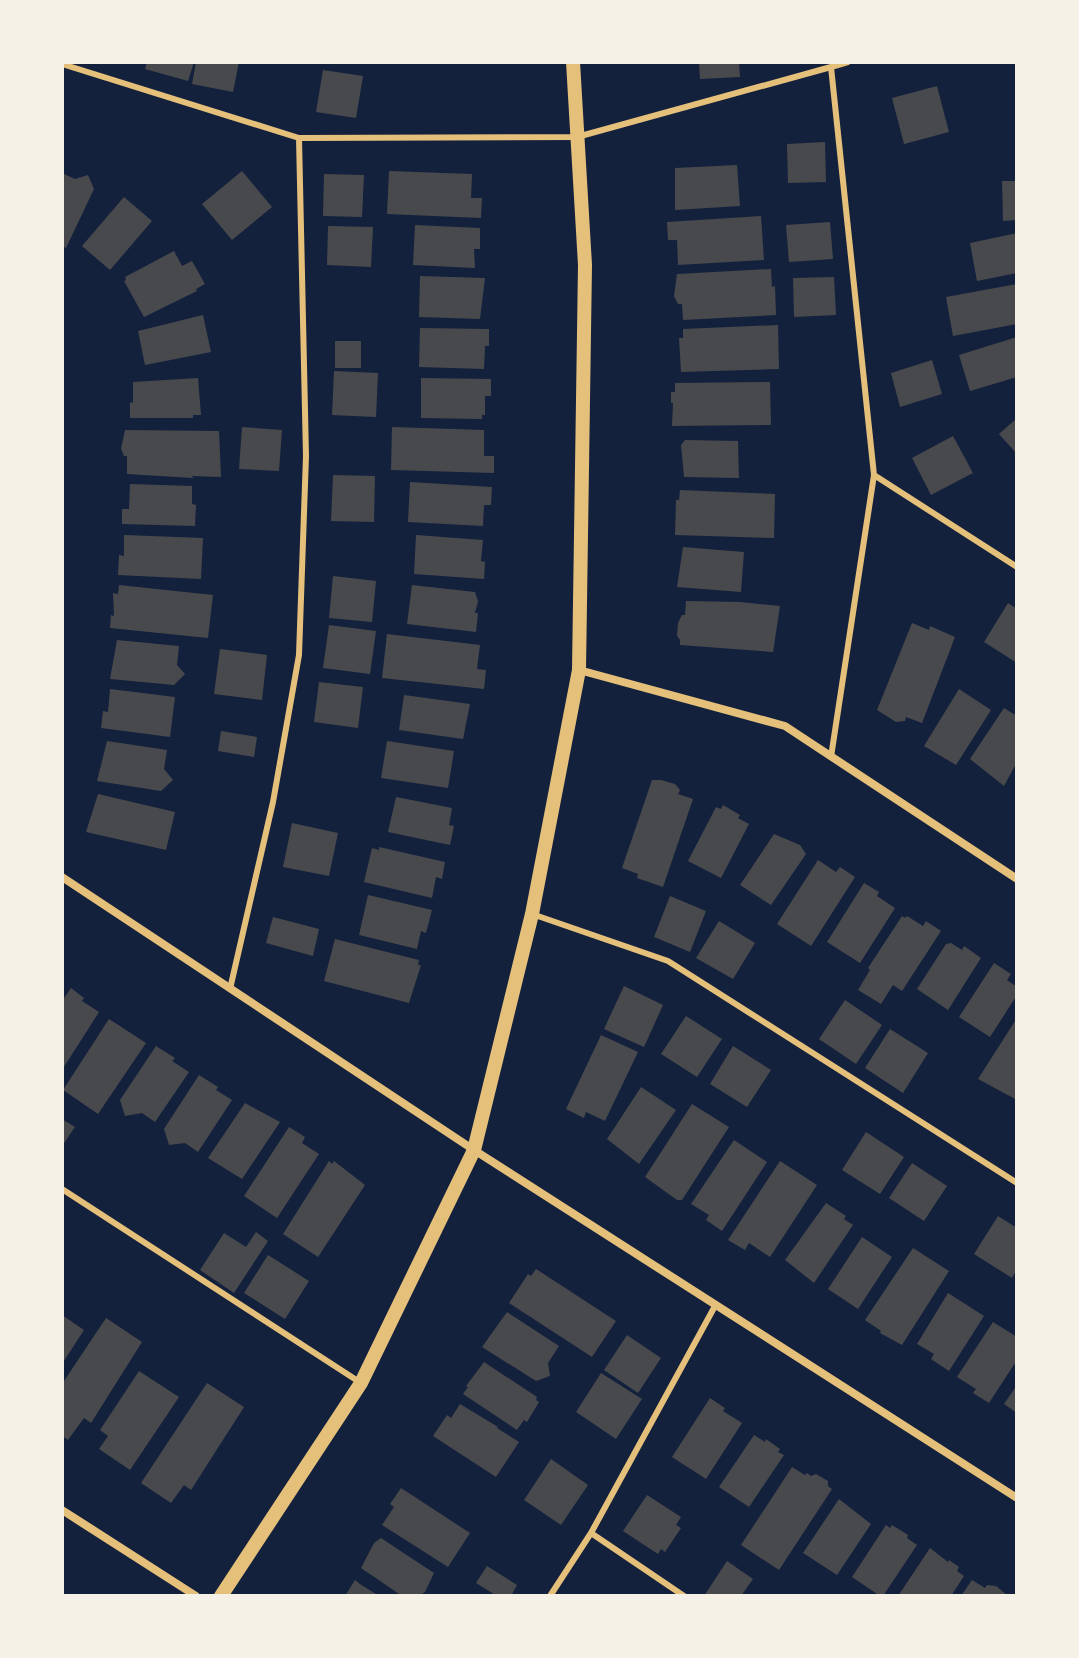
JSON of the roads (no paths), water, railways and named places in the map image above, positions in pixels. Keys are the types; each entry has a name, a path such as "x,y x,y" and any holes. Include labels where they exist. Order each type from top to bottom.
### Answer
{"street":[{"path":"221,1596 361,1383 474,1150 532,914 579,670 585,265 573,62"},
{"path":"579,670 785,726 1017,879"},
{"path":"62,877 474,1150 1017,1498"},
{"path":"62,1510 196,1596"}],"lane":[{"path":"62,64 299,138 577,137 848,62"},
{"path":"831,67 874,475 831,757"},
{"path":"230,989 273,802 299,655 306,456 299,138"},
{"path":"874,475 1017,567"},
{"path":"532,914 668,961 1017,1183"},
{"path":"62,1189 361,1383"},
{"path":"550,1596 591,1533 715,1306"},
{"path":"591,1533 684,1596"}]}
